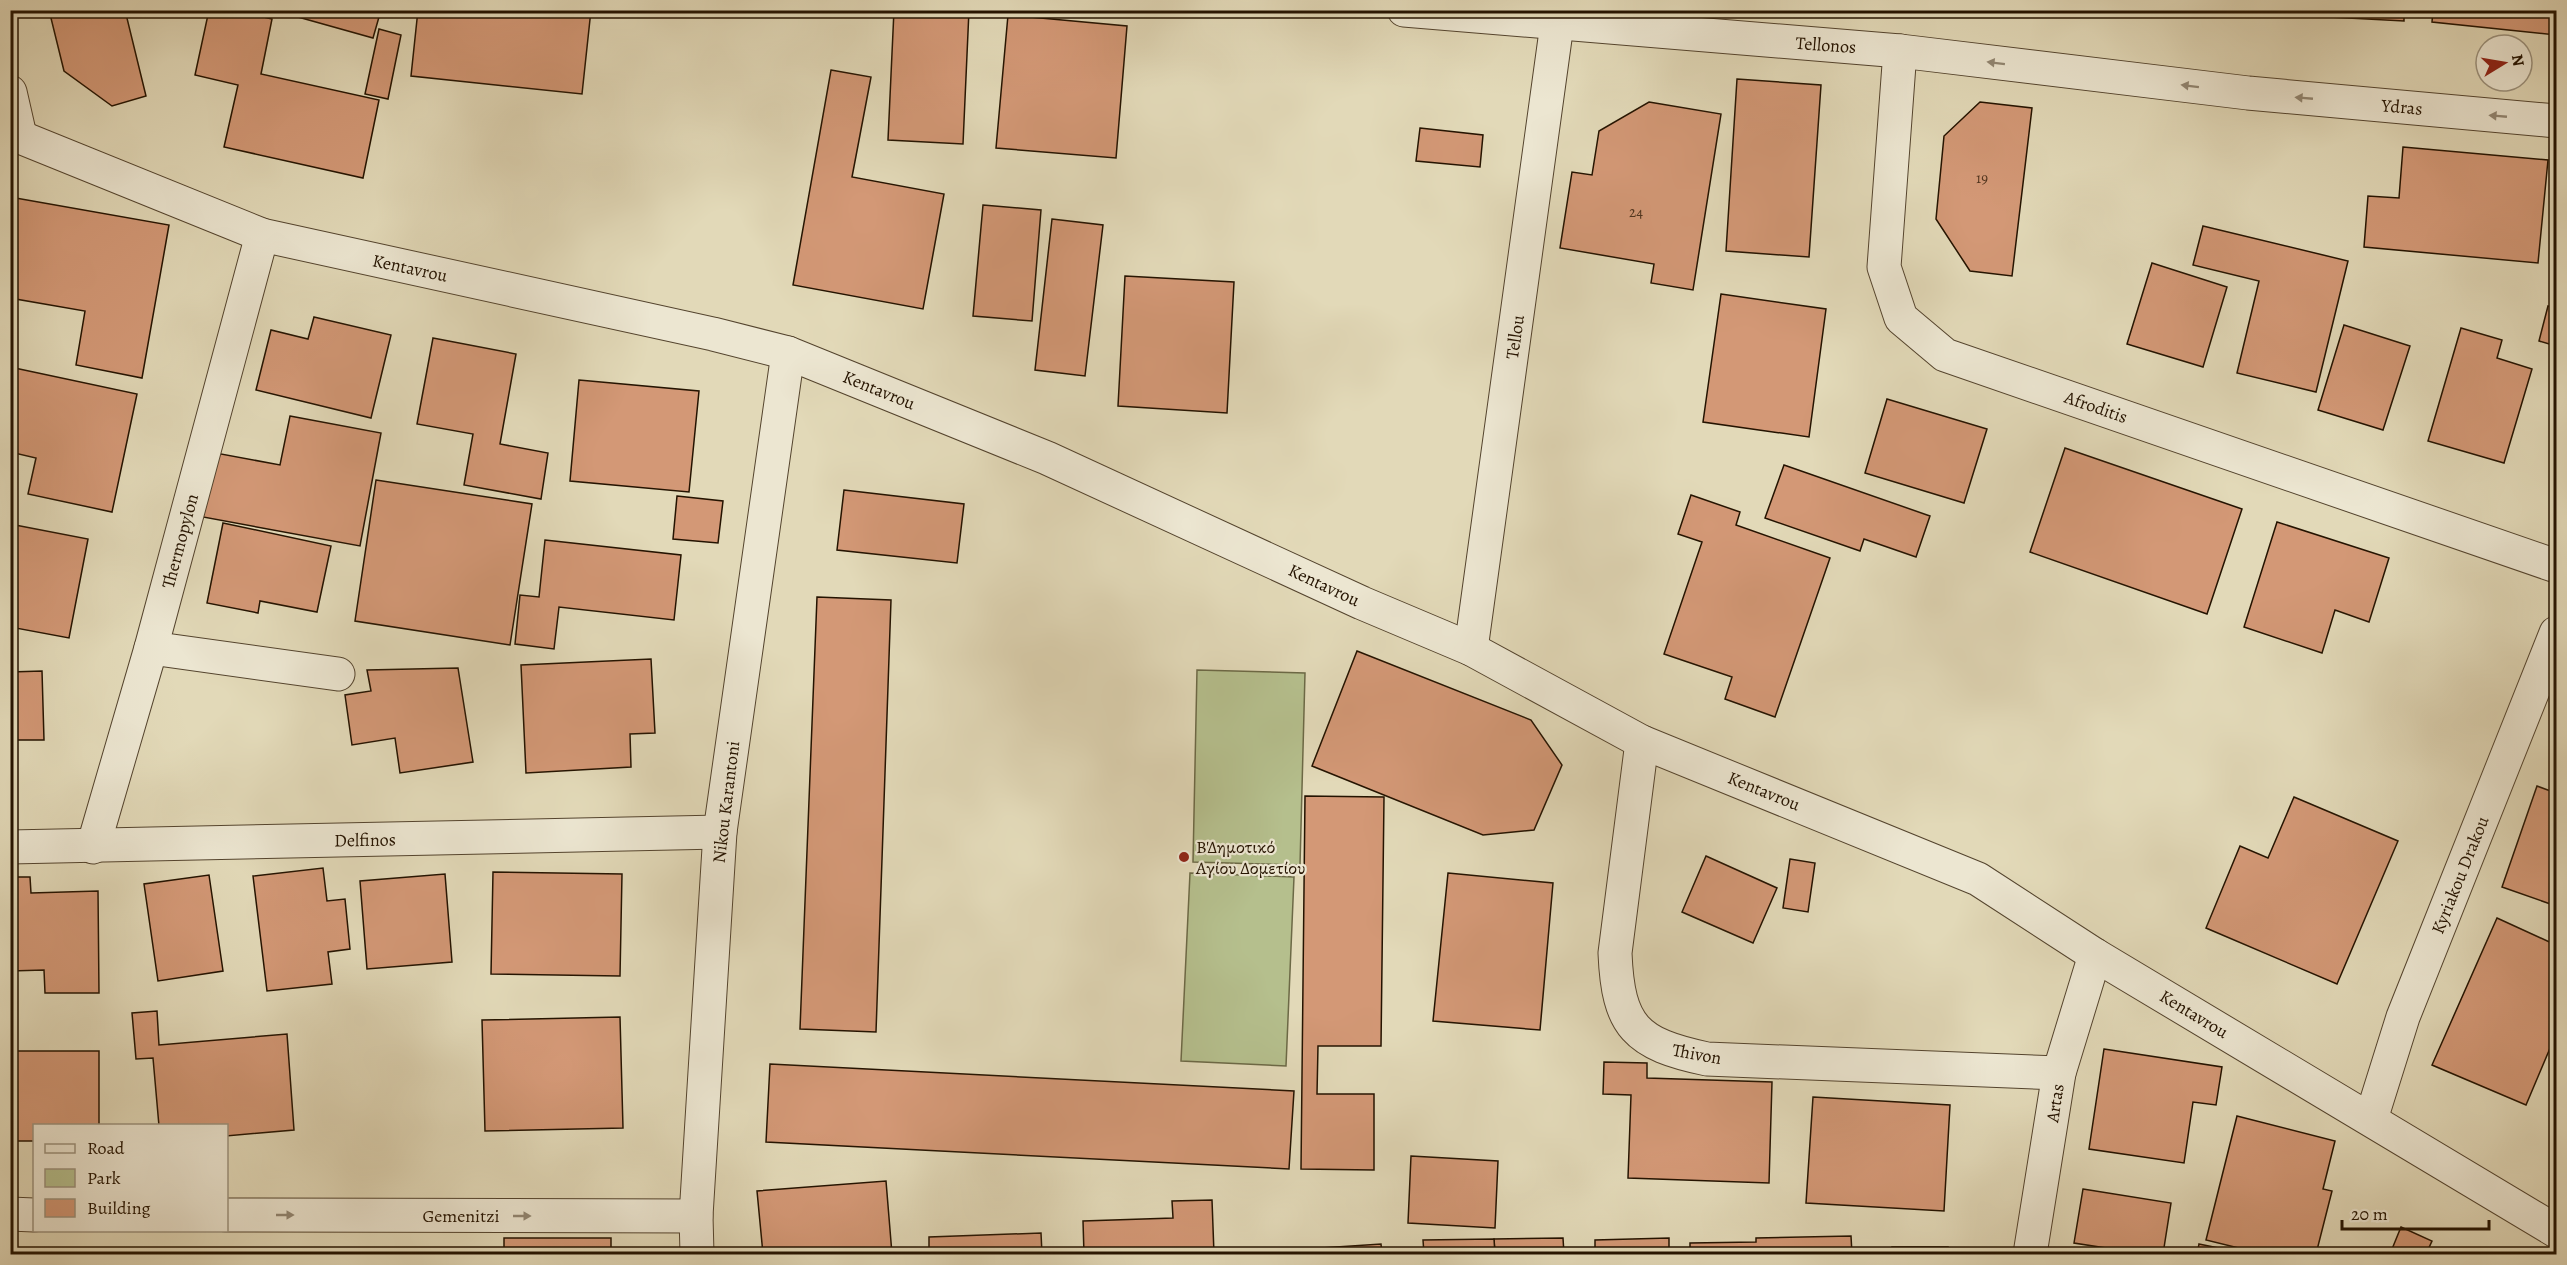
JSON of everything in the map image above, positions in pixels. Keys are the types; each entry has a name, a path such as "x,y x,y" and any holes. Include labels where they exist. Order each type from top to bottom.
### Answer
{"street":[{"name":"Tellonos","path":"1404,10 1900,51 2248,93"},
{"name":"Tellou","path":"1471,649 1557,24"},
{"name":"Afroditis","path":"1900,51 1884,267 1901,318 1945,356 2556,566"},
{"path":"10,92 15,134"},
{"name":"Ydras","path":"2248,93 2556,121"},
{"name":"Kentavrou","path":"15,134 262,235 713,334 788,353 1047,459 1362,603 1471,649 1642,742 1978,879 2095,955 2556,1231"},
{"name":"Thermopylon","path":"93,847 151,648 262,235"},
{"name":"Nikou Karantoni","path":"697,1254 696,1216 720,832 788,353"},
{"name":"Kyriakou Drakou","path":"2371,1119 2403,1017 2556,633"},
{"path":"151,648 338,674"},
{"name":"Thivon","path":"1642,742 1615,953 1616,985 1624,1011 1637,1032 1655,1045 1707,1059 2059,1073"},
{"name":"Delfinos","path":"10,847 720,832"},
{"name":"Artas","path":"2030,1254 2059,1073 2095,955"},
{"path":"10,1214 33,1215"},
{"name":"Gemenitzi","path":"228,1215 696,1216"}],"green space":[{"path":"1197,670 1305,673 1300,865 1193,862"},
{"path":"1190,873 1294,877 1286,1066 1181,1061"}],"building":[{"path":"49,10 125,10 146,96 112,106 64,71"},
{"path":"209,10 233,10 272,19 261,74 379,100 363,178 224,147 238,85 195,75"},
{"path":"273,10 381,10 373,38"},
{"path":"418,10 591,10 582,94 411,76"},
{"path":"894,10 969,10 963,144 888,140"},
{"path":"2271,10 2404,10 2404,21 2270,14"},
{"path":"2433,10 2556,10 2556,35 2432,22"},
{"path":"1008,15 1127,26 1116,158 996,148"},
{"path":"379,29 401,35 388,99 365,94"},
{"path":"831,70 871,77 852,177 944,194 923,309 793,285"},
{"path":"1737,79 1821,85 1809,257 1726,251"},
{"path":"1649,102 1721,114 1693,290 1651,283 1654,264 1560,248 1572,172 1592,175 1599,131"},
{"path":"1980,102 2032,108 2012,276 1970,271 1936,219 1944,136"},
{"path":"1420,128 1483,135 1480,167 1416,161"},
{"path":"2403,147 2548,160 2538,263 2364,247 2368,196 2399,198"},
{"path":"10,197 169,225 142,378 76,365 85,311 10,298"},
{"path":"983,205 1041,210 1032,321 973,316"},
{"path":"1052,219 1103,225 1085,376 1035,370"},
{"path":"2203,226 2348,261 2316,392 2237,373 2259,281 2193,265"},
{"path":"2152,263 2227,287 2203,367 2127,344"},
{"path":"1125,276 1234,282 1227,413 1118,406"},
{"path":"1721,294 1826,309 1809,437 1703,422"},
{"path":"2548,306 2556,308 2556,346 2539,341"},
{"path":"314,317 391,335 371,418 256,390 271,330 308,339"},
{"path":"2344,325 2410,346 2383,430 2318,410"},
{"path":"2461,328 2502,340 2497,358 2532,369 2504,463 2428,441"},
{"path":"433,338 516,354 500,444 548,453 541,499 464,485 473,434 417,424"},
{"path":"10,367 137,394 112,512 28,494 36,458 10,452"},
{"path":"579,380 699,391 689,492 570,481"},
{"path":"1887,399 1987,429 1964,503 1865,473"},
{"path":"290,416 381,433 360,546 203,517 216,453 280,465"},
{"path":"2065,448 2242,509 2207,614 2030,552"},
{"path":"1784,465 1930,516 1916,557 1864,539 1860,551 1765,518"},
{"path":"376,480 532,504 510,645 355,621"},
{"path":"844,490 964,504 957,563 837,550"},
{"path":"1691,495 1740,512 1736,525 1830,558 1775,717 1725,699 1732,677 1664,654 1702,542 1678,534"},
{"path":"677,496 723,501 718,543 673,539"},
{"path":"2277,522 2389,558 2369,622 2335,610 2322,653 2244,627"},
{"path":"223,523 331,546 317,612 260,601 258,613 207,603"},
{"path":"10,524 88,539 69,638 10,627"},
{"path":"545,540 681,555 674,620 559,607 554,649 515,644 520,595 539,597"},
{"path":"817,597 891,600 876,1032 800,1029"},
{"path":"1357,651 1531,720 1562,765 1534,830 1483,835 1312,766"},
{"path":"651,659 655,733 630,734 631,767 526,773 521,665"},
{"path":"458,668 473,762 400,773 395,738 352,745 345,695 371,691 367,670"},
{"path":"42,671 44,740 10,740 10,672"},
{"path":"2537,786 2556,793 2556,906 2502,887"},
{"path":"1305,796 1384,797 1381,1046 1318,1046 1317,1094 1374,1094 1374,1170 1301,1169"},
{"path":"2294,797 2398,841 2337,984 2206,928 2240,846 2268,858"},
{"path":"1706,856 1777,888 1753,943 1682,912"},
{"path":"1790,859 1815,863 1808,912 1783,908"},
{"path":"323,868 327,901 345,899 350,949 328,952 332,984 267,991 253,876"},
{"path":"493,872 622,874 620,976 491,974"},
{"path":"1448,873 1553,883 1540,1030 1433,1021"},
{"path":"445,874 452,962 367,969 360,881"},
{"path":"209,875 223,971 158,981 144,884"},
{"path":"10,877 30,877 31,893 98,891 99,993 45,993 44,970 10,971"},
{"path":"2497,918 2556,945 2556,1034 2526,1105 2432,1065"},
{"path":"157,1011 159,1045 287,1034 294,1130 228,1136 228,1124 159,1124 153,1058 136,1059 132,1013"},
{"path":"620,1017 623,1128 485,1131 482,1020"},
{"path":"2104,1049 2222,1067 2216,1105 2193,1102 2184,1163 2089,1149"},
{"path":"10,1051 99,1051 99,1124 33,1124 33,1141 10,1141"},
{"path":"1604,1062 1647,1063 1647,1078 1772,1082 1769,1183 1628,1178 1631,1095 1603,1094"},
{"path":"770,1064 1294,1091 1289,1169 766,1142"},
{"path":"1813,1097 1950,1105 1944,1211 1806,1203"},
{"path":"2237,1116 2335,1141 2323,1189 2332,1191 2316,1254 2263,1254 2206,1240"},
{"path":"1411,1156 1498,1161 1495,1228 1408,1223"},
{"path":"886,1181 892,1254 763,1254 757,1191"},
{"path":"2083,1189 2171,1203 2163,1254 2145,1254 2074,1243"},
{"path":"1212,1200 1214,1254 1084,1254 1083,1221 1173,1218 1172,1201"},
{"path":"2401,1227 2432,1241 2426,1254 2390,1254"},
{"path":"1041,1233 1042,1254 929,1254 929,1237"},
{"path":"1851,1236 1852,1254 1690,1254 1690,1243 1756,1242 1756,1238"},
{"path":"504,1238 611,1238 611,1254 504,1254"},
{"path":"1563,1238 1564,1254 1495,1254 1494,1239"},
{"path":"1669,1238 1669,1254 1595,1254 1595,1240"},
{"path":"1494,1239 1495,1254 1424,1254 1423,1240"},
{"path":"1381,1244 1382,1254 1276,1254 1276,1251"},
{"path":"2199,1244 2248,1254 2197,1254"},
{"path":"1892,1247 1948,1247 1948,1254 1892,1254"}],"place":[{"name":"Β'Δημοτικό Αγίου Δομετίου","path":"1184,857"}]}
